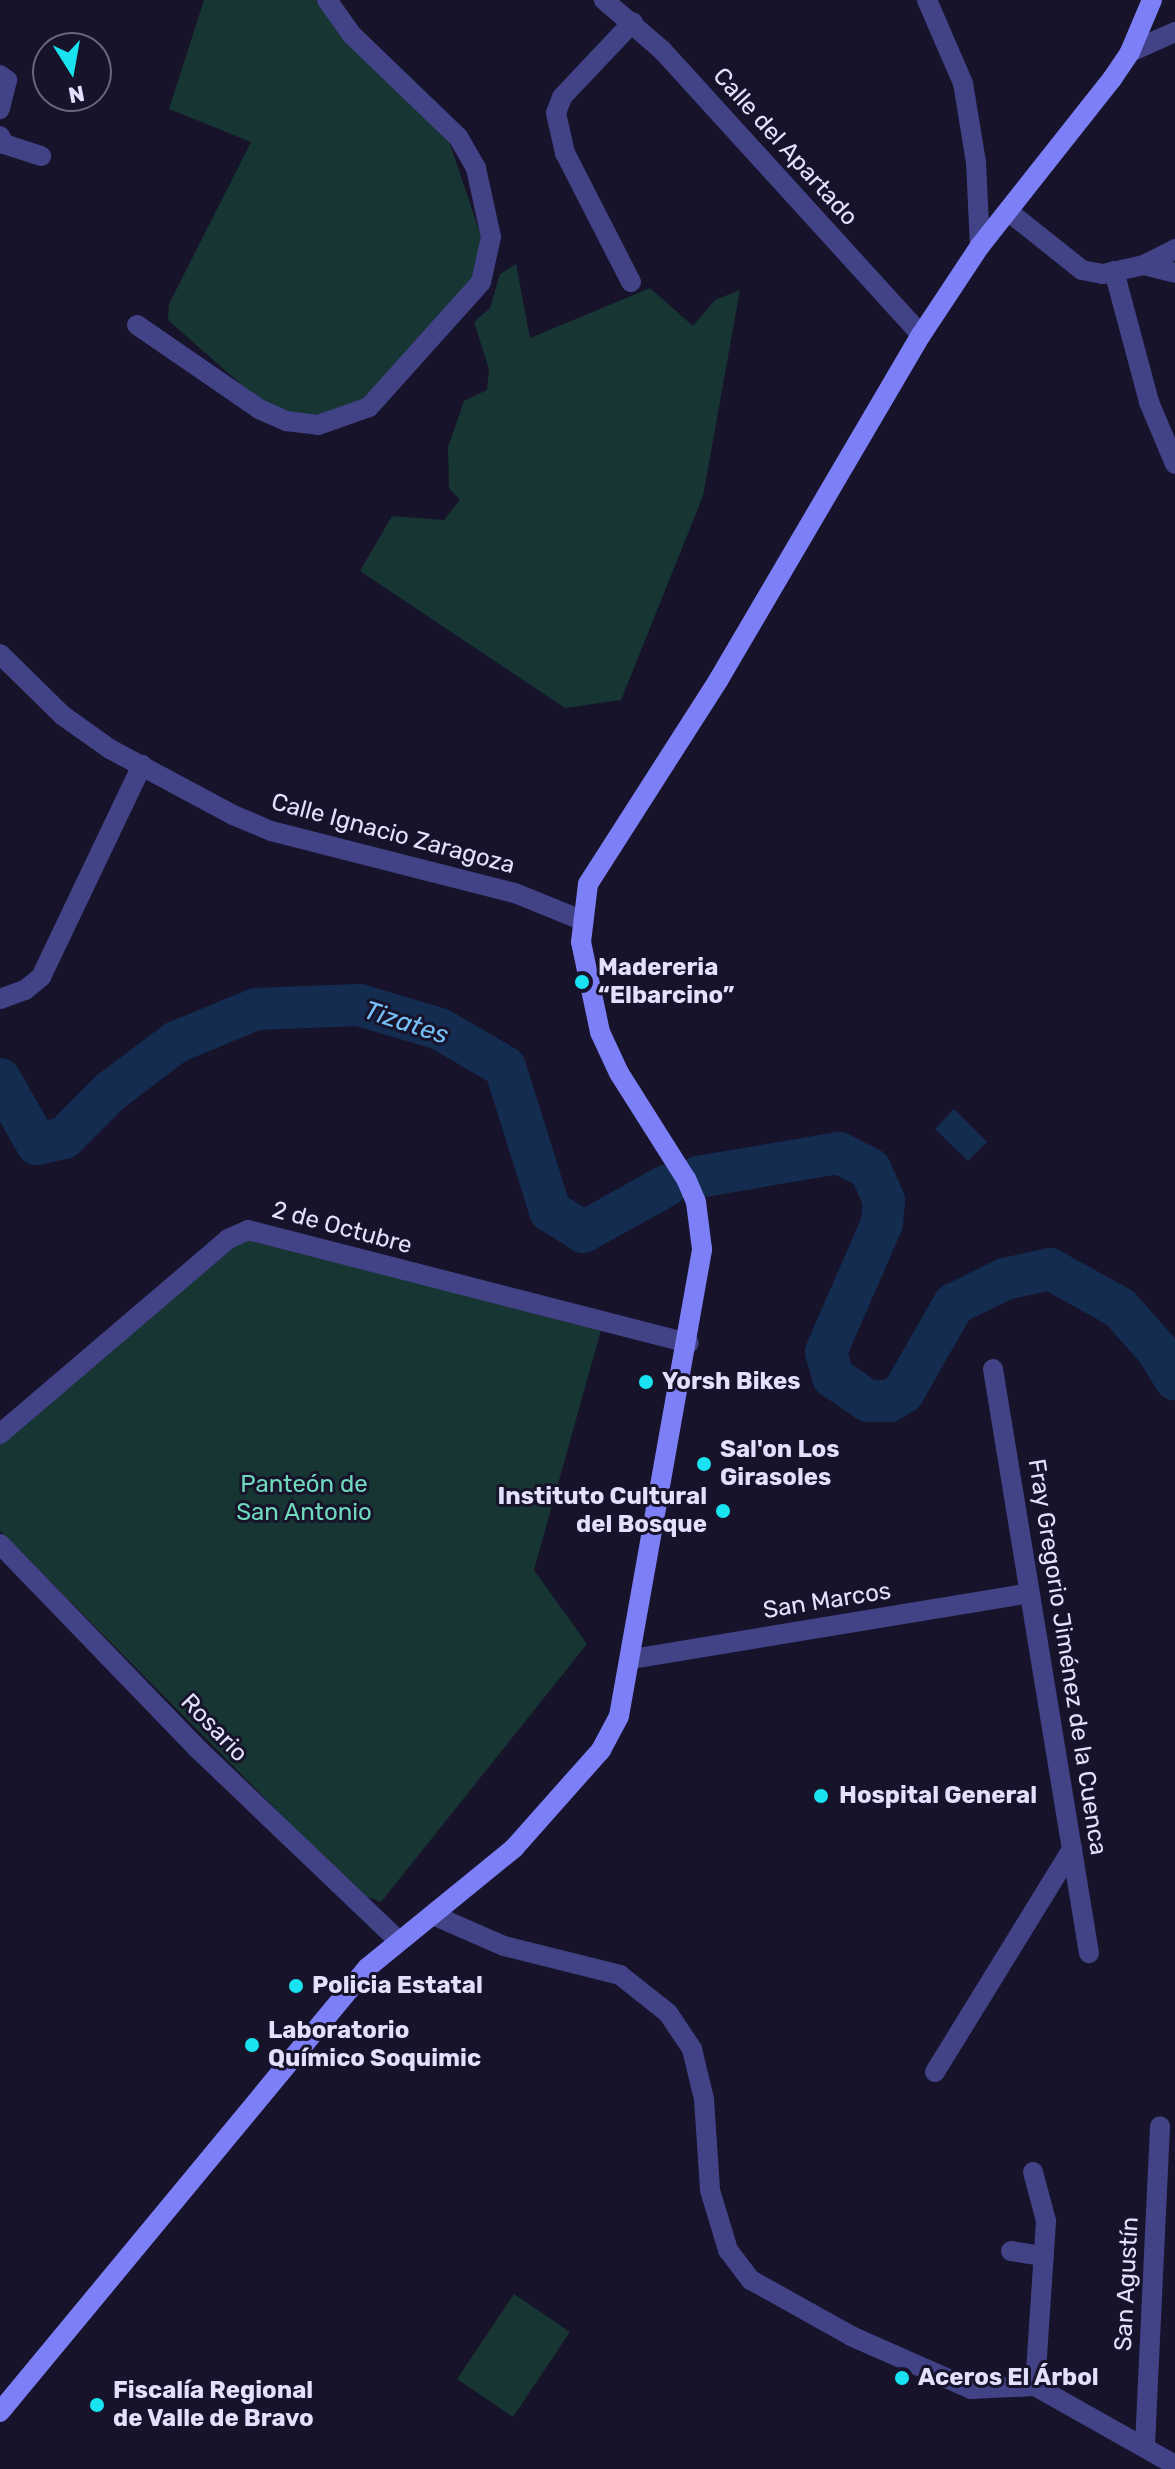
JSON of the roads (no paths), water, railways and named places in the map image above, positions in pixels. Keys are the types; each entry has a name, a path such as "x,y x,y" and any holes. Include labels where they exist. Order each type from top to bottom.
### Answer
{"main road":[{"path":"0,2412 367,1968 514,1848 601,1750 619,1716 632,1659 641,1582 689,1343 702,1249 696,1202 609,1056 585,975 581,920 597,866 719,679 921,335 980,246 1130,52 1152,0"}],"street":[{"path":"137,325 259,409 286,421 318,425 369,407 481,282 491,237 476,168 458,137 352,35 327,0"},
{"name":"Calle del Apartado","path":"604,0 633,22 921,335"},
{"path":"927,0 963,83 976,162 980,246"},
{"path":"631,282 565,153 556,113 562,97 633,22"},
{"path":"1130,52 1175,32"},
{"path":"0,75 7,80 0,109"},
{"path":"0,136 4,144 41,156"},
{"path":"1009,212 1082,270 1114,271 1144,265 1175,249"},
{"path":"1144,265 1175,273"},
{"path":"1114,271 1149,402 1175,464"},
{"name":"Calle Ignacio Zaragoza","path":"0,654 62,715 142,765 271,831 479,882 581,920"},
{"path":"0,999 25,990 41,977 142,765"},
{"name":"2 de Octubre","path":"0,1434 228,1239 248,1230 689,1343"},
{"name":"Fray Gregorio Jiménez de la Cuenca","path":"993,1369 1089,1953"},
{"name":"Rosario","path":"0,1544 199,1750 398,1940"},
{"name":"San Marcos","path":"632,1659 1030,1593"},
{"path":"935,2072 1072,1849"},
{"path":"433,1915 504,1946 620,1975 668,2013 692,2049 704,2099 710,2190 728,2250 751,2280 851,2336 971,2389 1035,2386 1145,2445 1175,2465"},
{"name":"San Agustín","path":"1145,2445 1160,2126"},
{"path":"1033,2172 1046,2221 1035,2386"},
{"path":"1011,2251 1044,2256"}],"water":[{"path":"954,1109 987,1142 968,1161 935,1129"}],"waterway":[{"name":"Tizates","path":"0,1079 37,1144 64,1138 111,1091 176,1042 256,1009 359,1005 440,1029 505,1067 550,1211 583,1232 666,1186"},
{"name":"Tizates","path":"698,1177 839,1153 870,1169 884,1201 882,1223 826,1352 833,1377 868,1401 889,1401 903,1393 954,1304 1005,1279 1050,1269 1120,1308 1158,1351 1175,1379"}],"place":[{"name":"Madereria “Elbarcino”","path":"582,982"},
{"name":"Yorsh Bikes","path":"646,1382"},
{"name":"Sal'on Los Girasoles","path":"704,1464"},
{"name":"Instituto Cultural del Bosque","path":"723,1511"},
{"name":"Hospital General","path":"821,1796"},
{"name":"Policia Estatal","path":"296,1986"},
{"name":"Laboratorio Químico Soquimic","path":"252,2045"},
{"name":"Aceros El Árbol","path":"902,2378"},
{"name":"Fiscalía Regional de Valle de Bravo","path":"97,2405"}],"park label":[{"name":"Panteón de San Antonio","path":"304,1499"}]}
